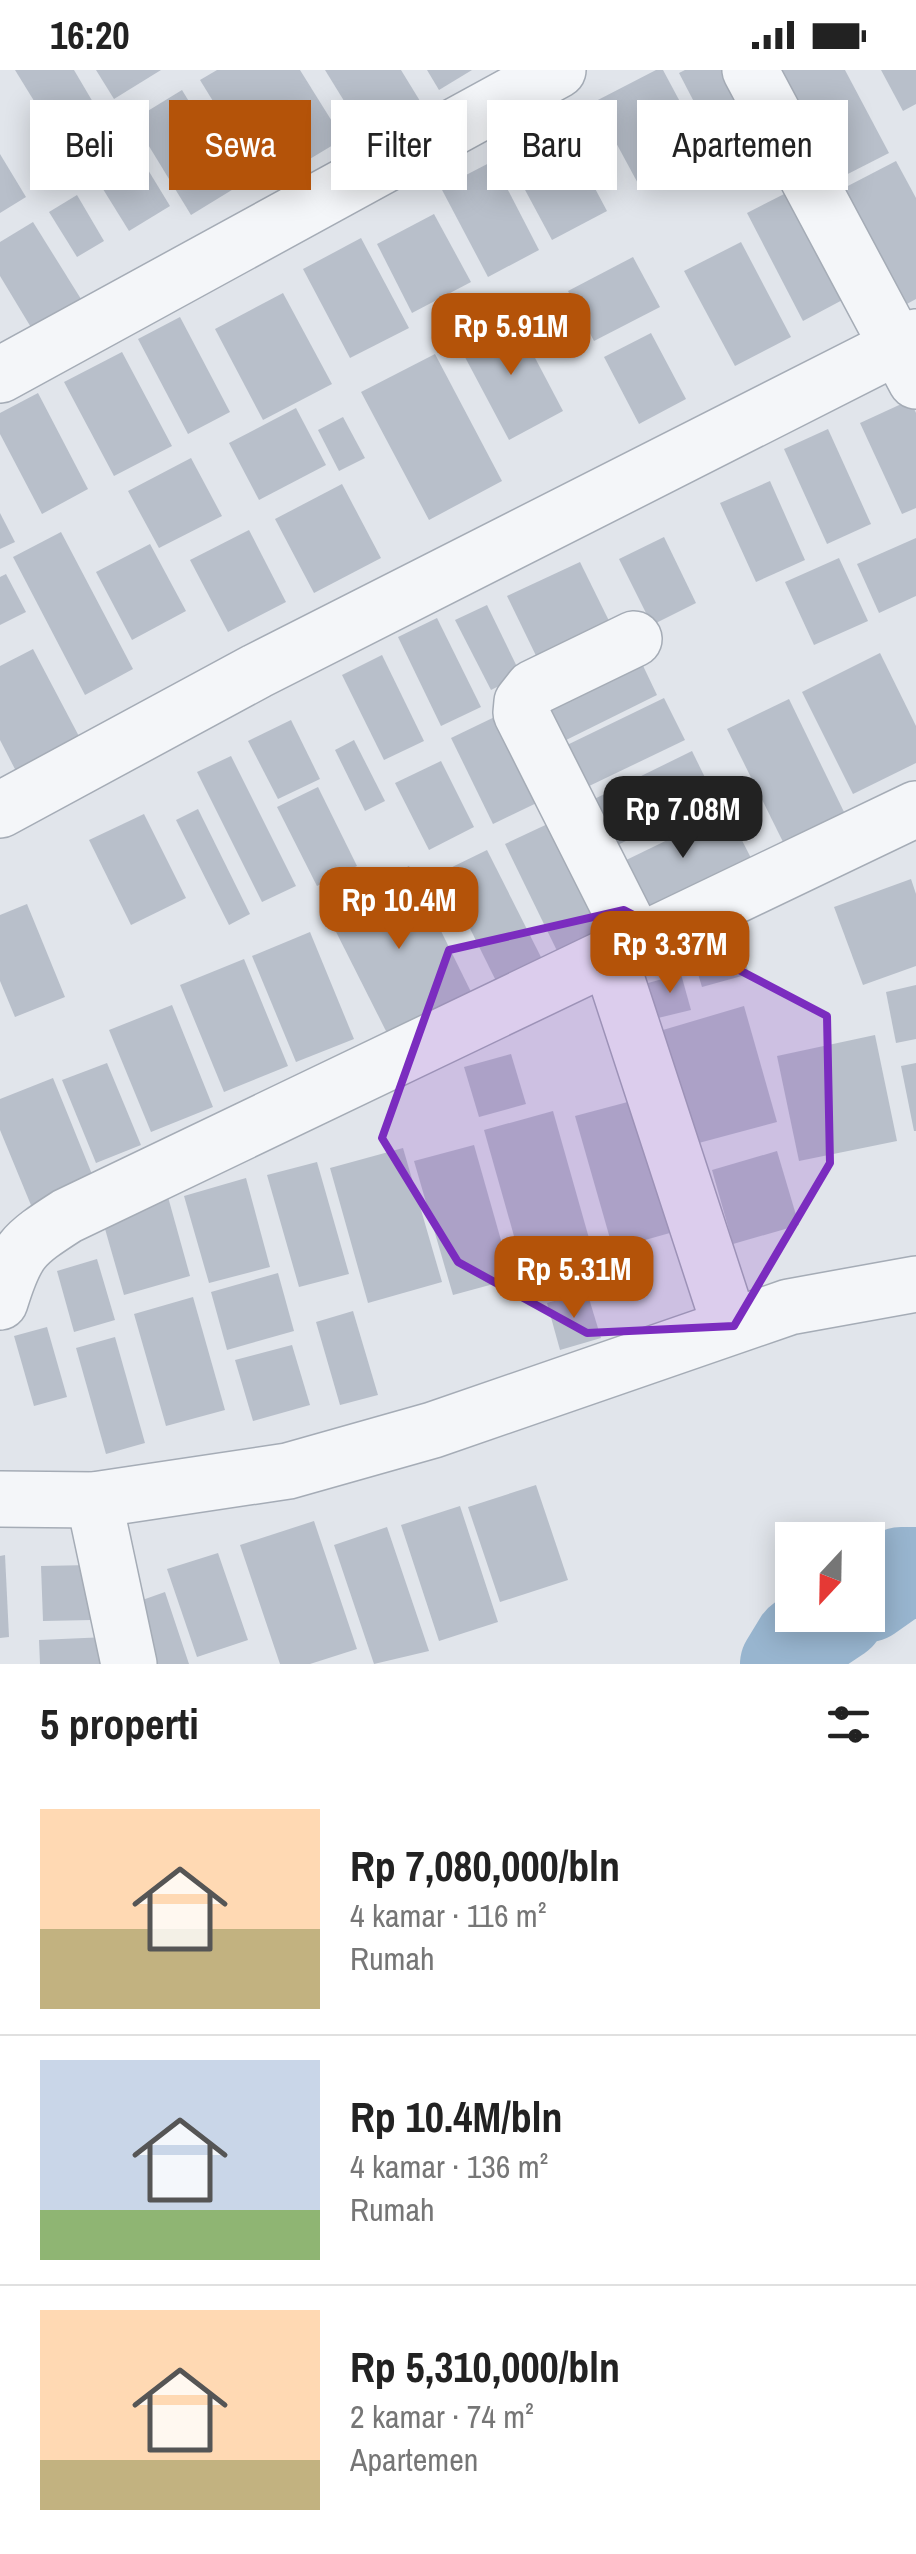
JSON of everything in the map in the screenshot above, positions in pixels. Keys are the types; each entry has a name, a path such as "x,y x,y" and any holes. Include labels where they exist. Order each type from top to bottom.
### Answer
{"street":[{"path":"0,375 558,70"},
{"path":"0,810 257,671 911,354 750,70"},
{"path":"634,640 534,688 521,712 623,950 730,1326"},
{"path":"0,1302 10,1268 26,1242 67,1216 916,809"},
{"path":"0,1499 94,1500 288,1471 433,1430 790,1307 916,1284"},
{"path":"94,1500 129,1664"}],"highlighted area":[{"path":"624,910 827,1016 830,1163 734,1326 587,1333 458,1262 382,1138 449,950"}],"building":[{"path":"15,70 74,70 92,100 33,100"},
{"path":"96,70 161,70 114,99"},
{"path":"217,70 300,70 331,120 331,146 311,158 311,100 212,100 200,80"},
{"path":"325,70 401,70 419,100 343,100"},
{"path":"427,70 472,70 439,90"},
{"path":"663,70 679,100 637,100 637,182 617,145 617,100 598,100"},
{"path":"742,70 758,100 693,100 679,73"},
{"path":"778,70 845,70 889,153 848,174 848,100 794,100"},
{"path":"881,70 916,70 916,104 903,111"},
{"path":"182,90 188,100 169,100 169,179 149,146 149,110"},
{"path":"0,154 26,197 0,213"},
{"path":"896,161 916,198 916,299 905,305 845,190"},
{"path":"487,164 487,190 508,190 539,250 488,277 442,190 467,190 467,174"},
{"path":"149,172 170,206 129,231 104,190 149,190"},
{"path":"176,190 232,190 191,215"},
{"path":"525,190 596,190 607,211 552,240"},
{"path":"792,190 848,297 803,321 747,213"},
{"path":"77,195 104,241 77,257 49,212"},
{"path":"434,214 471,282 412,313 377,244"},
{"path":"33,222 81,299 32,329 0,276 0,242"},
{"path":"361,238 409,328 350,358 303,269"},
{"path":"741,242 791,337 735,366 684,271"},
{"path":"633,257 660,307 594,341 568,291"},
{"path":"283,293 332,384 263,420 215,329"},
{"path":"513,316 563,411 509,440 458,344"},
{"path":"180,317 230,412 188,434 138,339"},
{"path":"651,333 686,399 639,424 604,357"},
{"path":"122,352 172,446 114,476 64,382"},
{"path":"435,354 502,481 429,520 361,392"},
{"path":"38,393 88,489 42,514 0,434 0,413"},
{"path":"910,400 916,413 916,508 902,514 860,423"},
{"path":"296,408 326,465 259,500 229,443"},
{"path":"343,417 365,458 339,471 318,430"},
{"path":"828,429 871,524 827,544 784,449"},
{"path":"191,458 222,516 159,548 128,491"},
{"path":"770,481 805,560 756,582 720,503"},
{"path":"342,484 381,558 314,593 275,519"},
{"path":"0,513 15,542 0,549"},
{"path":"249,530 286,602 228,632 190,560"},
{"path":"61,532 133,669 85,695 13,557"},
{"path":"664,537 696,603 652,625 619,559"},
{"path":"916,538 916,596 879,613 857,564"},
{"path":"150,544 186,611 132,640 96,572"},
{"path":"839,558 868,621 814,645 785,582"},
{"path":"580,562 615,633 542,668 507,596"},
{"path":"6,574 26,612 0,625 0,577"},
{"path":"487,605 521,675 491,690 455,620"},
{"path":"437,618 481,707 441,726 398,637"},
{"path":"33,649 82,742 18,775 0,740 0,666"},
{"path":"635,649 657,695 552,747 529,701"},
{"path":"880,653 916,726 916,763 853,794 802,692"},
{"path":"382,655 424,741 384,760 342,675"},
{"path":"664,698 685,740 585,788 565,746"},
{"path":"789,699 846,816 785,846 727,729"},
{"path":"505,712 547,798 493,824 451,738"},
{"path":"291,720 320,779 278,799 248,741"},
{"path":"354,740 385,801 365,811 335,750"},
{"path":"692,751 715,798 601,853 578,807"},
{"path":"231,756 296,886 262,902 197,772"},
{"path":"441,761 474,827 429,850 395,783"},
{"path":"318,787 357,866 317,886 277,807"},
{"path":"198,809 250,914 229,925 176,820"},
{"path":"727,811 751,858 639,911 616,865"},
{"path":"144,814 186,898 131,925 89,840"},
{"path":"554,821 611,935 561,959 505,844"},
{"path":"487,850 545,965 499,987 442,872"},
{"path":"409,866 473,996 389,1037 324,908"},
{"path":"911,879 916,894 916,966 863,985 834,907"},
{"path":"27,904 65,997 15,1017 0,981 0,915"},
{"path":"310,932 354,1039 296,1062 252,956"},
{"path":"739,941 749,974 702,987 692,954"},
{"path":"244,959 288,1066 224,1092 180,985"},
{"path":"681,974 691,1010 658,1018 648,983"},
{"path":"916,985 916,1039 896,1043 886,992"},
{"path":"172,1005 213,1107 151,1132 109,1030"},
{"path":"744,1006 777,1122 695,1144 663,1030"},
{"path":"875,1035 897,1141 799,1161 777,1056"},
{"path":"511,1054 526,1104 479,1117 464,1067"},
{"path":"107,1063 141,1145 96,1163 62,1080"},
{"path":"916,1063 916,1131 914,1131 901,1066"},
{"path":"53,1078 96,1184 33,1210 0,1130 0,1099"},
{"path":"639,1099 677,1231 613,1249 575,1116"},
{"path":"553,1111 596,1263 527,1282 484,1130"},
{"path":"474,1145 512,1279 453,1295 414,1161"},
{"path":"403,1148 442,1282 368,1303 330,1168"},
{"path":"777,1151 799,1225 733,1244 712,1170"},
{"path":"317,1162 349,1274 299,1287 267,1175"},
{"path":"246,1178 270,1267 209,1283 184,1196"},
{"path":"168,1197 190,1276 124,1295 101,1215"},
{"path":"97,1259 115,1320 74,1332 57,1271"},
{"path":"278,1273 294,1331 227,1350 211,1292"},
{"path":"587,1292 601,1338 560,1350 547,1303"},
{"path":"193,1297 225,1410 166,1426 134,1314"},
{"path":"353,1311 378,1395 340,1405 316,1322"},
{"path":"47,1327 67,1397 34,1406 14,1336"},
{"path":"115,1337 145,1443 106,1454 76,1348"},
{"path":"292,1345 310,1405 253,1421 235,1360"},
{"path":"536,1485 568,1580 500,1602 468,1507"},
{"path":"460,1506 498,1622 439,1641 401,1525"},
{"path":"314,1521 357,1649 310,1664 280,1664 240,1545"},
{"path":"387,1527 429,1651 374,1664 334,1545"},
{"path":"218,1553 248,1640 197,1657 167,1569"},
{"path":"5,1555 9,1637 0,1638 0,1556"},
{"path":"90,1565 92,1620 43,1621 41,1566"},
{"path":"165,1592 189,1664 151,1664 131,1604"},
{"path":"107,1637 108,1664 40,1664 39,1640"}],"waterway":[{"path":"885,1584 901,1573 916,1573"},
{"path":"786,1664 800,1641 814,1632"}]}
